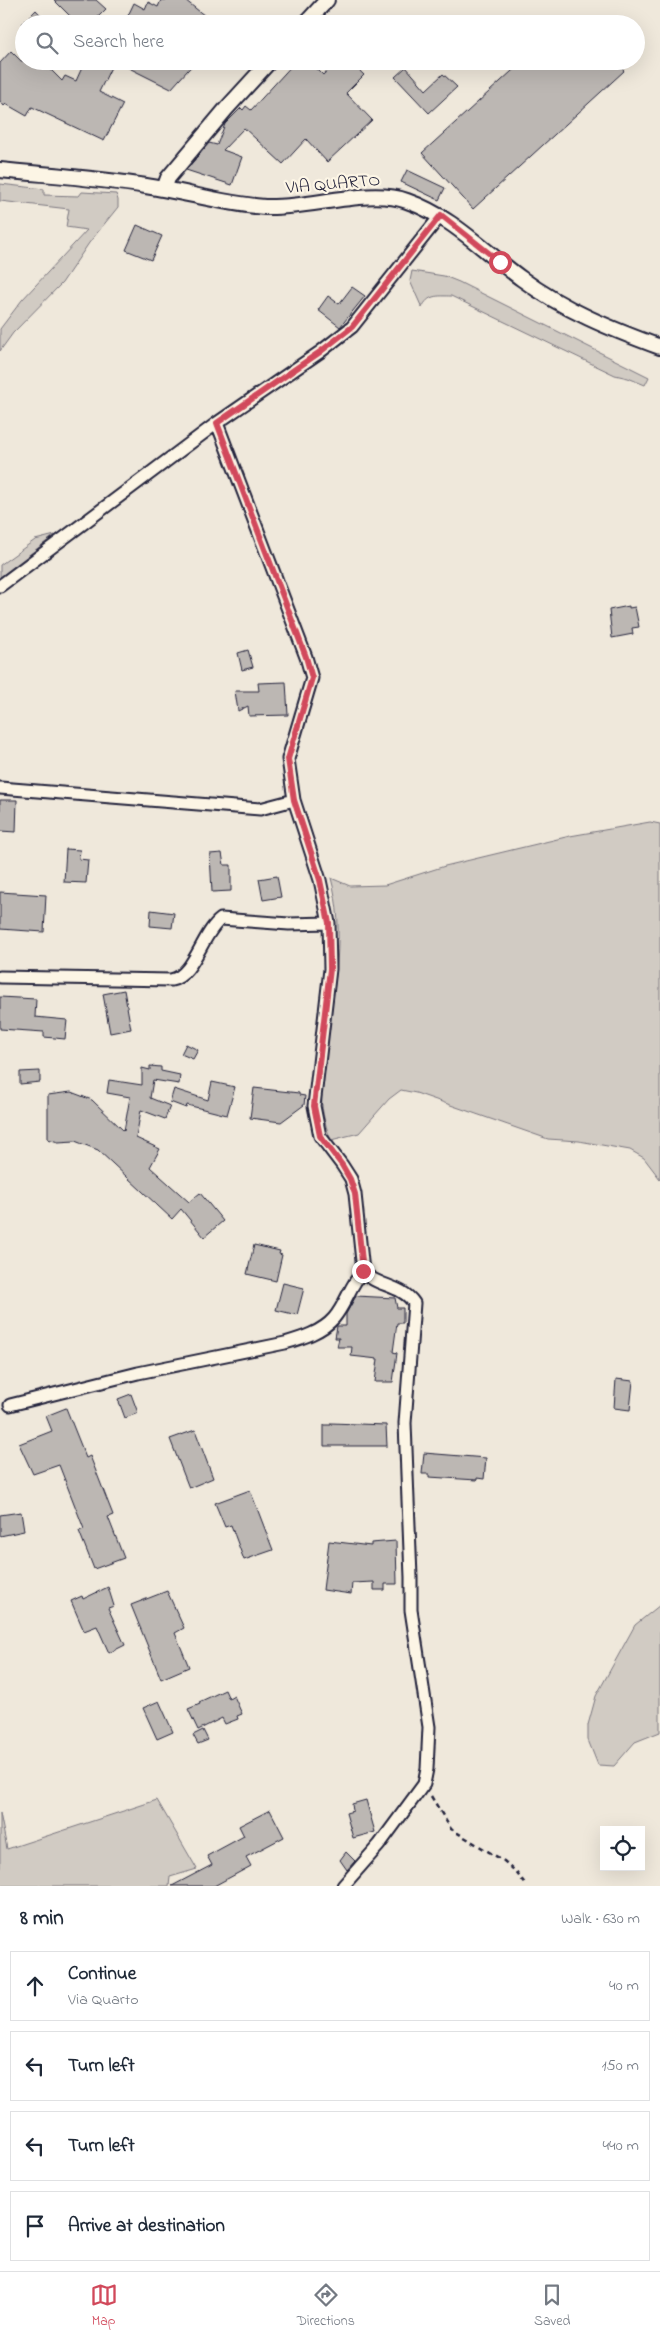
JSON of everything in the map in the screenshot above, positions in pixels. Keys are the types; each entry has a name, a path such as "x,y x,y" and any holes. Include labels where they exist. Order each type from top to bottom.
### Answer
{"street":[{"path":"313,15 327,0"},
{"path":"164,189 168,178 262,70"},
{"name":"VIA QUARTO","path":"0,170 164,189 225,202 264,206 285,207 354,198 392,197 405,200 441,215 523,280 557,302 605,326 660,347"},
{"path":"0,586 217,423 320,352 352,327 441,215"},
{"path":"217,423 306,657 312,678 288,759 294,800 320,880 329,923 330,969 314,1106 320,1136 342,1165 350,1179 355,1194 363,1271 368,1278 392,1286 409,1296 414,1304 405,1423 411,1577 410,1610 430,1726 424,1784 379,1844 343,1886"},
{"path":"0,788 260,810 294,800"},
{"path":"0,977 171,980 183,974 213,925 221,920 289,924 329,923"},
{"path":"10,1405 138,1373 305,1338 334,1319 354,1280 363,1271"}],"path":[{"path":"424,1784 451,1829 504,1861 515,1870 527,1886"}],"shaded area":[{"path":"0,184 44,189 44,195 79,196 82,192 116,194 118,207 89,243 62,283 13,333 0,351 0,329 22,300 87,230 66,227 69,209 0,201"},
{"path":"412,271 444,276 459,282 649,377 645,385 615,375 451,296 430,298 424,303 422,308 410,281"},
{"path":"55,535 0,577 0,565 35,540"},
{"path":"650,822 660,824 660,1179 644,1158 630,1150 579,1141 548,1139 416,1093 401,1090 389,1099 359,1133 331,1140 323,1114 322,1091 338,939 338,919 331,878 350,886 385,885 445,866 570,836"},
{"path":"660,1605 660,1732 635,1742 614,1766 598,1765 588,1740 588,1725 596,1696 635,1625"},
{"path":"157,1800 197,1869 170,1877 169,1886 0,1886 0,1813 7,1849"}],"building":[{"path":"54,0 96,0 106,9 100,15 69,15"},
{"path":"161,0 185,0 204,15 128,15 134,3 145,9 148,2 158,7"},
{"path":"36,10 41,15 31,15"},
{"path":"11,51 15,55 15,70 51,70 62,81 65,76 76,81 81,70 110,70 99,92 123,104 104,141 32,107 27,116 6,104 4,106 0,101 0,63"},
{"path":"133,70 188,70 171,89"},
{"path":"288,70 318,70 323,75 328,70 359,70 364,75 346,93 372,120 327,162 306,139 283,164 244,128 223,150 242,157 232,185 186,170 209,143 217,145 225,124 241,108 243,110 246,106 251,110"},
{"path":"403,70 409,70 426,90 443,74 457,87 429,113 395,77"},
{"path":"513,70 624,71 473,209 422,153"},
{"path":"407,170 445,188 439,200 401,182"},
{"path":"137,225 162,236 151,260 126,250"},
{"path":"352,287 365,296 340,327 318,310 328,296 339,304"},
{"path":"629,606 629,608 635,607 639,627 632,628 633,634 612,638 609,610"},
{"path":"248,650 253,667 242,670 238,653"},
{"path":"286,682 288,715 249,716 248,706 238,711 235,691 259,691 258,683"},
{"path":"0,800 17,800 16,832 0,831"},
{"path":"66,849 80,850 79,859 88,860 86,883 64,882"},
{"path":"222,853 224,865 231,865 231,891 212,892 210,854"},
{"path":"277,876 281,897 263,900 259,879"},
{"path":"0,892 46,895 44,932 0,929"},
{"path":"151,910 174,913 172,928 150,926"},
{"path":"124,990 131,1029 110,1033 103,994"},
{"path":"0,997 36,999 35,1017 67,1020 65,1039 44,1037 44,1032 0,1029"},
{"path":"186,1044 198,1050 193,1059 181,1054"},
{"path":"150,1066 161,1067 161,1071 180,1075 179,1084 153,1080 150,1098 170,1106 165,1119 141,1110 136,1138 160,1149 150,1167 189,1202 200,1193 223,1221 204,1237 181,1209 172,1219 98,1150 75,1141 58,1142 48,1139 48,1095 71,1092 92,1100 124,1131 130,1097 107,1093 109,1080 142,1085 142,1068 150,1070"},
{"path":"40,1071 40,1082 20,1084 20,1072"},
{"path":"212,1082 235,1087 227,1115 187,1105 186,1108 170,1102 174,1089 208,1100"},
{"path":"254,1088 299,1093 299,1095 305,1096 304,1105 281,1122 250,1118"},
{"path":"254,1245 280,1251 279,1254 282,1255 276,1281 247,1274"},
{"path":"283,1283 304,1288 297,1315 276,1310"},
{"path":"356,1296 395,1298 397,1308 403,1308 403,1323 397,1323 393,1352 397,1353 393,1382 375,1382 378,1359 351,1356 352,1347 337,1347 339,1338 335,1338 337,1326 346,1326 346,1314"},
{"path":"616,1379 633,1381 630,1410 614,1408"},
{"path":"131,1394 138,1413 125,1418 118,1399"},
{"path":"66,1408 86,1458 90,1456 113,1515 108,1517 124,1558 94,1569 79,1531 84,1529 59,1465 33,1474 19,1444 52,1431 46,1416"},
{"path":"331,1423 386,1425 387,1446 324,1446 324,1425 331,1425"},
{"path":"195,1430 213,1478 189,1488 170,1439"},
{"path":"424,1453 486,1458 484,1479 429,1477 429,1474 422,1474"},
{"path":"250,1490 273,1550 244,1560 231,1525 225,1527 215,1503"},
{"path":"21,1512 24,1531 0,1536 0,1515"},
{"path":"329,1541 371,1546 371,1543 396,1541 397,1584 385,1584 385,1590 374,1590 374,1582 352,1583 351,1594 323,1590"},
{"path":"108,1587 114,1606 108,1608 125,1645 109,1653 97,1626 84,1631 71,1601 82,1596 83,1599"},
{"path":"167,1591 184,1628 175,1633 189,1667 161,1679 131,1605"},
{"path":"225,1690 229,1699 234,1696 242,1714 237,1716 238,1719 225,1724 222,1718 198,1730 188,1709"},
{"path":"159,1701 173,1732 157,1739 143,1708"},
{"path":"203,1730 208,1740 198,1744 193,1735"},
{"path":"366,1800 375,1832 353,1838 346,1813 353,1811 352,1804"},
{"path":"270,1810 284,1837 246,1857 251,1866 214,1886 172,1886 212,1865 207,1856 244,1836 239,1826"},
{"path":"346,1852 355,1861 347,1870 340,1860"}],"route":[{"path":"363,1271 355,1194 350,1179 342,1165 320,1136 314,1106 330,969 329,923 320,880 294,800 288,759 312,678 306,657 217,423 320,352 352,327 441,215 500,262"}]}
